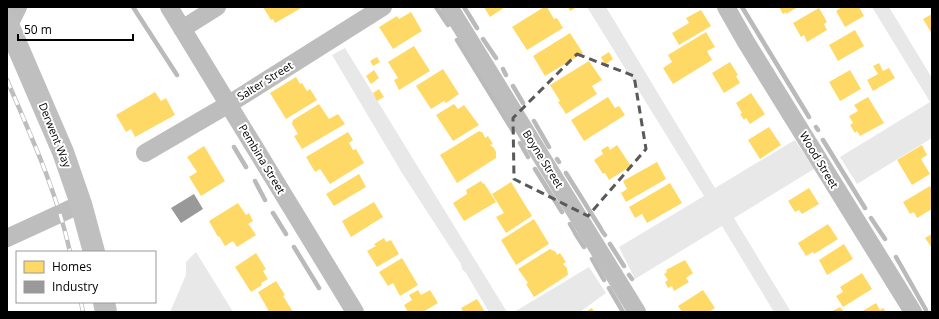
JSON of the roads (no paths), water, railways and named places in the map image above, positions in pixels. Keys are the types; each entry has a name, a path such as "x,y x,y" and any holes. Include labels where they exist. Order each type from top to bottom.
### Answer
{"main road":[{"name":"Derwent Way","path":"11,18 63,152 81,204 94,251"}],"street":[{"name":"Pembina Street","path":"169,7 355,312"},
{"path":"182,29 218,7"},
{"name":"Salter Street","path":"145,153 228,104 383,7"},
{"name":"Boyne Street","path":"449,7 637,312"},
{"name":"Wood Street","path":"726,7 746,42 913,312"},
{"path":"7,238 81,204"}],"waterway":[{"path":"133,7 177,75"},
{"path":"436,7 448,25"},
{"path":"464,7 477,28"},
{"path":"742,7 809,117"},
{"path":"483,39 496,58"},
{"path":"457,40 513,131"},
{"path":"503,69 506,75"},
{"path":"513,86 523,103"},
{"path":"534,121 549,147"},
{"path":"823,140 865,208"},
{"path":"520,143 528,157"},
{"path":"234,147 246,167"},
{"path":"535,169 562,212"},
{"path":"566,173 601,229"},
{"path":"255,181 265,200"},
{"path":"273,213 286,234"},
{"path":"871,218 885,239"},
{"path":"570,224 574,231"},
{"path":"602,231 605,235"},
{"path":"575,233 584,247"},
{"path":"610,244 624,266"},
{"path":"294,247 319,288"},
{"path":"896,257 926,310"},
{"path":"592,259 604,280"},
{"path":"629,275 632,279"},
{"path":"609,288 623,312"}],"railway":[{"path":"7,80 51,186 65,230 70,251"},
{"path":"81,303 83,312"}]}
